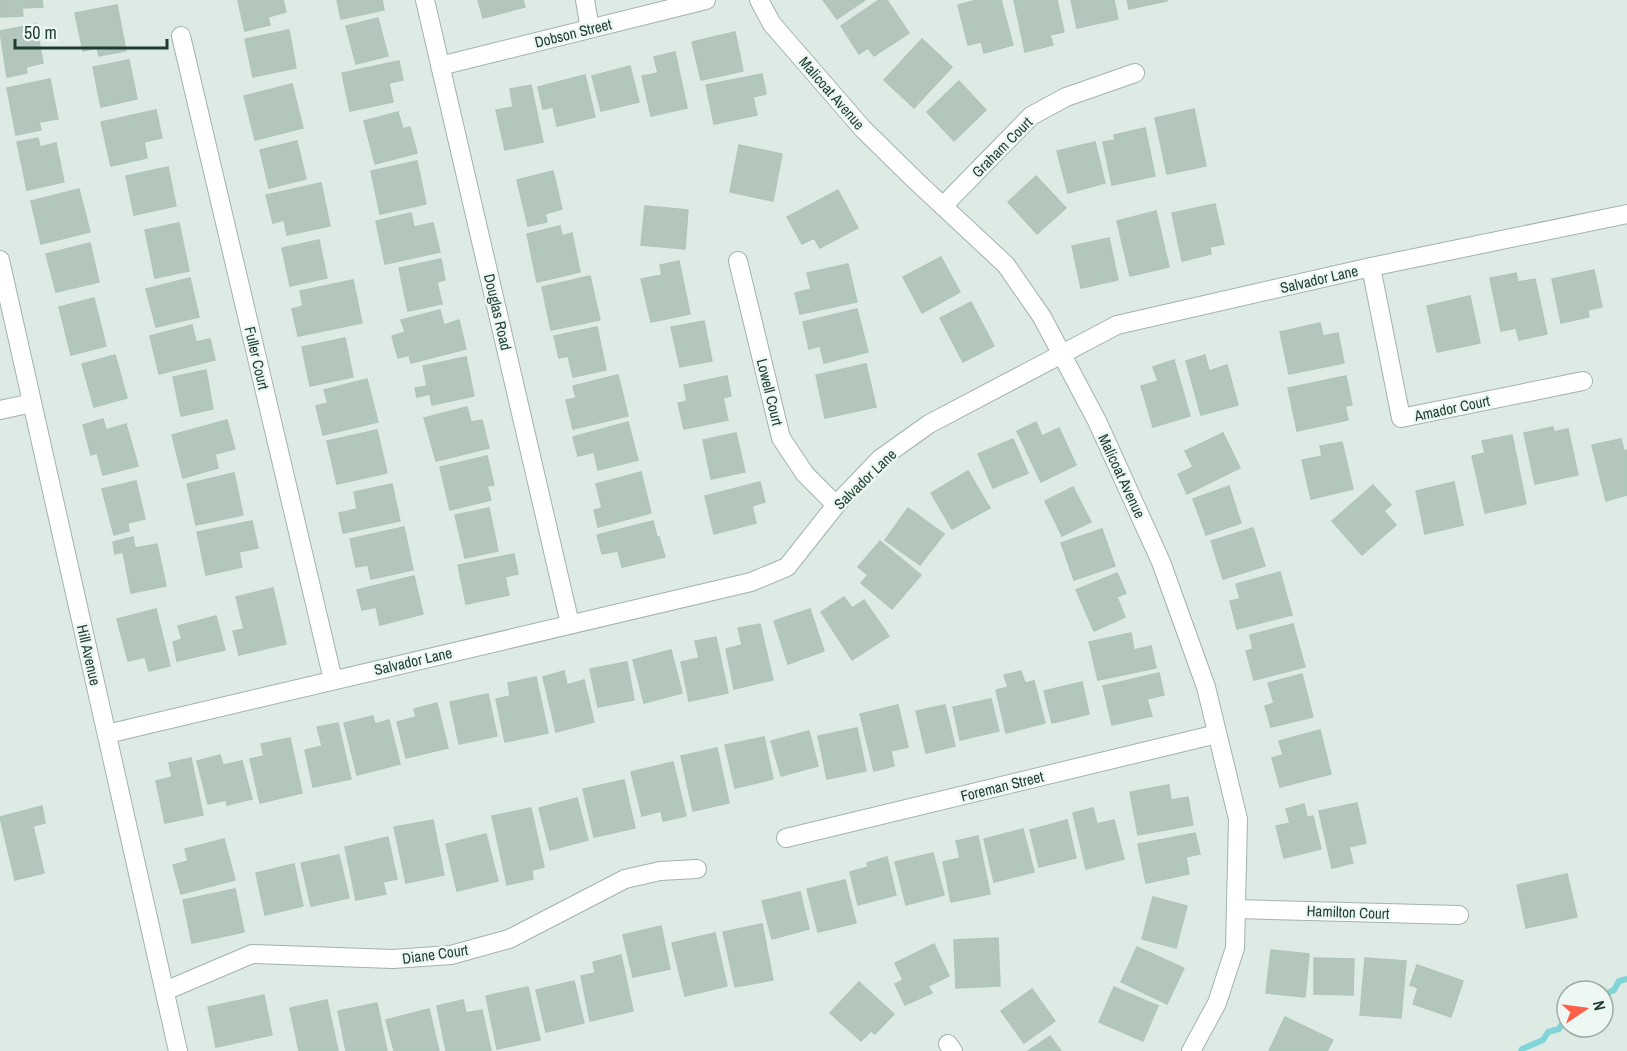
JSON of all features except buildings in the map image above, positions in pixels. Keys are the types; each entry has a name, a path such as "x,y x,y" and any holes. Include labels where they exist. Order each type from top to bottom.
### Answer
{"street":[{"name":"Douglas Road","path":"425,0 570,624"},
{"path":"585,0 590,29"},
{"name":"Dobson Street","path":"440,66 706,0"},
{"name":"Malicoat Avenue","path":"759,0 772,24 863,129 1006,265 1042,317 1096,421 1161,562 1206,687 1238,819 1235,948 1217,1003 1191,1051"},
{"name":"Fuller Court","path":"181,36 333,680"},
{"name":"Graham Court","path":"943,206 1031,116 1066,97 1135,73"},
{"name":"Salvador Lane","path":"107,734 751,582 787,567 836,505 880,459 929,424 1117,325 1371,267 1627,214"},
{"name":"Hill Avenue","path":"0,260 178,1051"},
{"name":"Lowell Court","path":"738,261 781,438 805,474 836,505"},
{"name":"Amador Court","path":"1371,267 1401,418 1583,381"},
{"path":"0,410 32,403"},
{"name":"Foreman Street","path":"786,838 1217,734"},
{"name":"Diane Court","path":"165,991 252,954 393,959 451,954 509,939 625,879 660,871 697,869"},
{"name":"Hamilton Court","path":"1236,909 1459,915"}],"waterway":[{"path":"1615,988 1619,981 1627,979"},
{"path":"1521,1051 1543,1040 1548,1032 1555,1030"}]}
